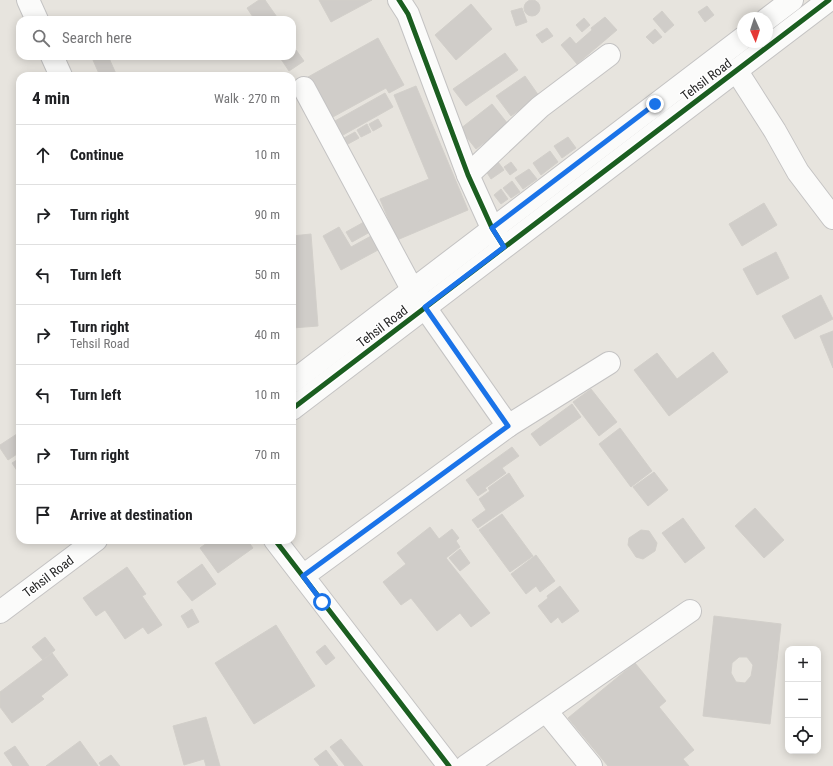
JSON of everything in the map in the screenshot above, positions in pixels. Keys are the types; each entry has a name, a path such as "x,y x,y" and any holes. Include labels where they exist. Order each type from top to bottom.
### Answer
{"street":[{"path":"28,0 35,16"},
{"path":"399,0 408,14 468,175 492,228 504,247"},
{"path":"773,14 792,0"},
{"name":"Tehsil Road","path":"296,406 829,0"},
{"path":"296,379 737,43"},
{"path":"468,175 540,106 609,55"},
{"path":"54,60 59,72"},
{"path":"736,70 775,131 798,172 833,218"},
{"path":"304,88 412,289 508,426"},
{"path":"303,576 508,426 609,362"},
{"name":"Tehsil Road","path":"0,612 91,544"},
{"path":"278,544 449,766"},
{"path":"466,766 690,611"},
{"path":"546,711 591,766"}],"building":[{"path":"259,0 265,0 276,16 252,16 247,8"},
{"path":"319,0 372,0 331,22"},
{"path":"532,0 538,2 540,8 538,14 532,16 526,14 524,8 526,2"},
{"path":"471,4 492,29 456,60 435,35"},
{"path":"707,6 714,15 705,22 698,12"},
{"path":"522,8 527,22 516,26 511,11"},
{"path":"662,11 674,25 665,33 653,19"},
{"path":"605,17 617,30 577,64 561,45 570,37 576,44 592,30 591,28"},
{"path":"584,18 590,25 582,32 576,25"},
{"path":"547,28 553,36 542,43 536,35"},
{"path":"655,29 662,37 653,44 646,37"},
{"path":"378,38 404,85 389,93 386,88 331,118 308,77"},
{"path":"296,50 304,61 289,71 282,60 296,60"},
{"path":"505,53 518,70 466,106 453,89"},
{"path":"93,60 110,60 115,72 98,72"},
{"path":"525,76 539,96 511,116 496,96"},
{"path":"416,86 468,210 397,240 380,199 429,179 394,95"},
{"path":"385,93 393,107 343,135 335,121"},
{"path":"492,104 508,124 476,149 460,129"},
{"path":"378,119 382,126 373,131 369,124"},
{"path":"367,124 371,132 361,137 357,130"},
{"path":"355,132 359,138 348,144 344,138"},
{"path":"568,137 576,148 562,158 554,146"},
{"path":"550,151 558,162 541,175 533,163"},
{"path":"498,162 504,170 491,179 486,171"},
{"path":"511,162 517,170 510,175 504,167"},
{"path":"529,169 537,179 523,189 515,178"},
{"path":"512,181 520,192 511,198 503,188"},
{"path":"501,189 508,199 501,204 494,195"},
{"path":"764,203 777,225 742,246 729,224"},
{"path":"364,222 370,232 352,242 346,232"},
{"path":"339,227 351,247 371,236 378,250 341,270 323,236"},
{"path":"311,234 318,326 296,328 296,236"},
{"path":"776,252 789,278 757,295 743,269"},
{"path":"821,295 833,319 795,339 782,316"},
{"path":"833,331 833,368 820,336"},
{"path":"713,352 728,372 669,416 634,370 657,353 677,379"},
{"path":"591,389 617,422 599,436 573,402"},
{"path":"572,404 581,417 540,446 531,434"},
{"path":"620,428 652,471 631,487 599,444"},
{"path":"16,435 16,455 8,460 0,448 0,445"},
{"path":"512,447 519,456 502,468 506,473 485,488 487,490 478,496 466,480"},
{"path":"16,460 16,469 12,463"},
{"path":"654,472 668,490 648,506 633,487"},
{"path":"509,473 524,496 478,528 472,520 486,510 479,499 490,491 488,488"},
{"path":"755,508 784,540 764,558 735,526"},
{"path":"502,514 533,556 510,572 479,530"},
{"path":"683,518 705,548 685,563 662,533"},
{"path":"430,527 439,539 452,529 459,538 456,541 460,547 446,558 490,613 471,627 460,613 437,631 411,598 401,605 383,582 406,564 397,553"},
{"path":"641,530 649,531 657,543 655,551 643,559 636,557 628,545 629,538"},
{"path":"206,544 250,544 253,548 218,573 200,548"},
{"path":"460,549 470,563 460,571 449,558"},
{"path":"536,555 555,581 540,592 536,586 526,594 511,574"},
{"path":"202,564 216,584 192,601 177,582"},
{"path":"127,567 146,594 142,596 162,625 148,634 143,627 125,639 105,610 96,616 83,598"},
{"path":"560,586 579,611 562,623 558,617 551,623 538,606 548,598 547,596"},
{"path":"192,609 199,622 188,628 181,616"},
{"path":"714,616 781,624 770,724 703,716","holes":["739,657 747,657 753,665 751,676 745,683 736,682 731,673 732,663"]},
{"path":"276,625 315,686 254,724 215,663"},
{"path":"45,637 55,650 43,660 32,647"},
{"path":"325,645 335,658 326,665 316,652"},
{"path":"52,653 68,675 41,696 44,699 12,723 0,707 0,692"},
{"path":"635,663 666,701 659,707 694,750 683,759 689,766 608,766 568,718"},
{"path":"206,717 220,766 206,766 204,759 184,765 173,726"},
{"path":"341,739 363,766 345,766 330,747"},
{"path":"80,741 98,766 46,766"},
{"path":"15,746 29,766 13,766 4,753"},
{"path":"326,750 338,766 320,766 314,759"},
{"path":"111,755 120,766 101,766 99,763"}],"cycle path":[{"path":"399,0 408,14 468,175 492,228 504,247"},
{"path":"296,406 829,0"},
{"path":"278,544 449,766"}],"route":[{"path":"322,602 303,576 508,426 425,307 504,247 492,228 655,104"}]}
